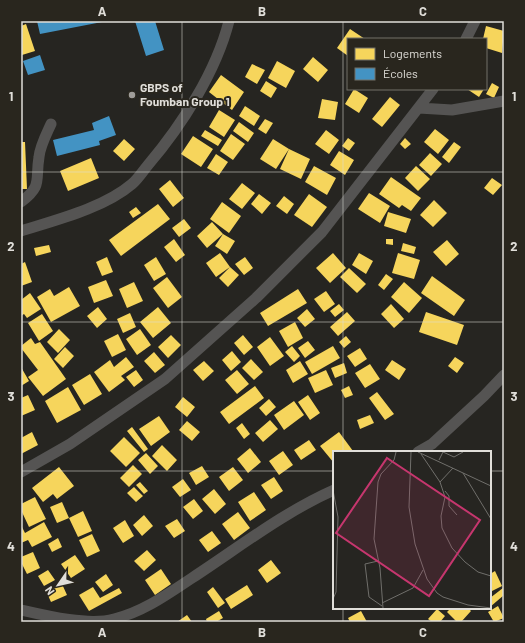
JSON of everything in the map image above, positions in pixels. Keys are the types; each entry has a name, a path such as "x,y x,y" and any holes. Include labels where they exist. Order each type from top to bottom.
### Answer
{"street":[{"path":"21,231 78,212 108,199 132,184 182,120 223,43 229,21"},
{"path":"467,38 476,21"},
{"path":"21,472 70,444 165,379 256,298 322,232 432,90"},
{"path":"419,108 452,110 504,102"},
{"path":"21,202 33,192 38,182 39,157 51,124"},
{"path":"420,451 432,444 484,396 504,375"},
{"path":"21,610 53,617 97,621 114,619 145,608 169,594 301,507 333,491"}],"building: Logements":[{"path":"26,24 35,51 22,55 21,26"},
{"path":"486,26 504,31 502,53 487,48 487,38 483,38"},
{"path":"350,29 364,38 347,38 347,55 337,48"},
{"path":"313,57 328,70 318,82 303,69"},
{"path":"277,61 295,71 286,88 268,78"},
{"path":"252,64 265,70 257,84 245,77"},
{"path":"221,75 244,92 232,110 209,92"},
{"path":"266,81 277,88 271,98 260,91"},
{"path":"492,83 499,87 494,98 486,94"},
{"path":"353,90 368,98 359,113 345,104"},
{"path":"468,90 483,90 479,97"},
{"path":"390,97 400,105 382,127 372,119"},
{"path":"322,99 338,102 335,120 318,118"},
{"path":"245,106 260,116 254,126 239,116"},
{"path":"219,110 235,120 224,137 209,127"},
{"path":"265,119 273,123 266,134 258,129"},
{"path":"239,122 254,133 248,142 233,131"},
{"path":"435,129 449,140 438,154 424,142"},
{"path":"205,130 222,140 218,146 201,136"},
{"path":"326,130 339,140 329,154 315,144"},
{"path":"231,134 245,144 233,160 220,151"},
{"path":"193,136 213,149 201,167 181,154"},
{"path":"348,138 355,143 349,151 342,146"},
{"path":"405,138 411,144 405,149 400,144"},
{"path":"124,139 135,149 124,161 113,151"},
{"path":"273,139 289,149 276,169 260,159"},
{"path":"21,142 25,142 27,189 21,189"},
{"path":"454,142 461,147 449,163 442,157"},
{"path":"289,149 310,159 301,179 280,169"},
{"path":"339,151 354,160 345,175 330,165"},
{"path":"430,153 442,164 431,176 419,165"},
{"path":"216,154 228,162 219,175 207,168"},
{"path":"91,158 99,178 68,191 60,171"},
{"path":"314,166 336,178 327,195 305,182"},
{"path":"416,166 430,179 418,191 405,178"},
{"path":"391,177 421,198 411,211 402,205 399,208 379,194"},
{"path":"492,178 502,185 493,195 484,188"},
{"path":"170,180 184,198 173,207 159,189"},
{"path":"242,183 255,193 242,209 229,199"},
{"path":"369,193 390,206 380,223 358,209"},
{"path":"259,194 271,203 262,214 251,204"},
{"path":"309,194 327,207 312,227 294,215"},
{"path":"284,196 294,204 287,214 276,206"},
{"path":"434,200 447,213 433,227 420,215"},
{"path":"222,202 241,216 229,233 210,219"},
{"path":"158,204 170,219 121,256 109,240"},
{"path":"136,207 141,213 133,218 129,212"},
{"path":"388,212 411,219 406,233 384,226"},
{"path":"184,219 191,228 179,237 172,228"},
{"path":"212,222 223,234 207,248 197,236"},
{"path":"223,234 235,241 227,254 215,246"},
{"path":"174,239 185,255 176,262 164,247"},
{"path":"386,239 393,239 393,245 386,244"},
{"path":"447,240 459,254 446,266 433,252"},
{"path":"403,243 416,247 414,254 401,251"},
{"path":"49,245 51,252 36,256 34,248"},
{"path":"220,253 230,267 216,277 206,263"},
{"path":"333,253 346,268 330,283 316,268"},
{"path":"359,253 373,261 366,274 352,265"},
{"path":"398,253 420,260 414,279 392,273"},
{"path":"107,257 113,272 102,276 96,262"},
{"path":"156,257 166,274 154,281 144,265"},
{"path":"245,257 253,268 244,275 235,264"},
{"path":"25,262 32,282 21,286 21,264"},
{"path":"230,267 239,275 228,287 219,278"},
{"path":"349,268 366,284 357,293 340,277"},
{"path":"386,274 393,279 384,290 378,285"},
{"path":"432,276 465,300 454,316 421,293"},
{"path":"167,277 182,297 168,308 153,288"},
{"path":"106,280 113,296 94,303 88,287"},
{"path":"134,282 143,301 127,308 119,289"},
{"path":"404,282 422,298 409,313 391,297"},
{"path":"69,287 80,306 51,322 37,297 50,289 54,296"},
{"path":"298,289 307,303 268,326 260,313"},
{"path":"326,291 335,304 324,312 314,299"},
{"path":"30,293 41,309 27,318 24,314 21,316 21,300"},
{"path":"339,304 344,310 335,317 330,311"},
{"path":"391,304 404,319 394,328 381,314"},
{"path":"98,307 107,319 97,328 87,316"},
{"path":"158,307 171,323 153,338 140,322"},
{"path":"307,309 315,319 305,327 297,318"},
{"path":"347,312 355,321 338,336 330,327"},
{"path":"426,312 464,325 457,345 419,332"},
{"path":"130,313 136,327 123,333 117,319"},
{"path":"42,314 53,331 39,341 28,323"},
{"path":"295,322 303,338 288,347 279,331"},
{"path":"59,329 70,340 58,353 47,342"},
{"path":"140,329 151,345 137,355 126,339"},
{"path":"118,334 126,350 112,357 104,341"},
{"path":"171,335 181,345 168,358 158,347"},
{"path":"243,335 253,347 244,355 234,343"},
{"path":"346,336 351,342 344,348 339,342"},
{"path":"270,337 284,356 270,366 257,347"},
{"path":"31,338 35,344 40,342 66,379 43,396 28,377 38,370 21,348 21,346"},
{"path":"308,341 315,350 305,358 298,348"},
{"path":"292,346 300,356 294,362 285,352"},
{"path":"333,346 340,358 312,374 305,362"},
{"path":"65,347 74,356 63,368 54,359"},
{"path":"360,348 367,359 355,367 347,356"},
{"path":"232,351 241,362 231,371 222,360"},
{"path":"154,352 165,365 155,373 144,361"},
{"path":"126,357 134,367 121,376 125,380 109,392 94,372 110,360 114,367"},
{"path":"455,357 464,363 457,373 448,366"},
{"path":"251,359 263,372 254,380 242,368"},
{"path":"392,360 406,369 399,380 385,370"},
{"path":"204,361 214,371 203,381 193,370"},
{"path":"300,361 308,374 293,383 286,370"},
{"path":"344,363 347,373 335,378 331,368"},
{"path":"370,364 380,379 365,388 355,373"},
{"path":"21,367 29,381 21,386"},
{"path":"136,370 143,380 134,387 126,377"},
{"path":"237,370 249,384 237,394 225,380"},
{"path":"326,370 333,385 315,393 308,378"},
{"path":"90,374 102,394 84,405 72,385"},
{"path":"255,386 264,398 229,424 220,412"},
{"path":"349,386 353,395 345,398 341,390"},
{"path":"68,387 81,410 57,423 45,401"},
{"path":"377,392 394,414 385,420 369,398"},
{"path":"28,395 35,410 21,416 21,398"},
{"path":"308,395 320,413 310,420 298,402"},
{"path":"183,397 195,407 187,417 175,407"},
{"path":"269,399 276,407 266,416 259,408"},
{"path":"294,401 304,415 284,430 274,415"},
{"path":"370,415 374,423 360,429 357,420"},
{"path":"159,416 170,432 151,446 139,429"},
{"path":"270,420 278,429 263,442 255,433"},
{"path":"187,421 200,432 192,441 179,430"},
{"path":"242,423 250,434 244,439 236,428"},
{"path":"132,427 148,449 144,452 127,431"},
{"path":"32,432 38,445 21,454 21,438"},
{"path":"339,432 353,451 333,451 333,462 320,446"},
{"path":"124,437 140,453 126,467 110,451"},
{"path":"309,440 316,450 301,460 294,450"},
{"path":"162,445 177,460 167,471 152,456"},
{"path":"250,448 261,462 248,473 237,459"},
{"path":"283,451 293,465 279,475 269,461"},
{"path":"146,453 158,466 150,474 138,460"},
{"path":"133,465 142,474 129,487 120,478"},
{"path":"202,466 209,477 196,485 189,473"},
{"path":"59,467 74,486 57,499 53,494 43,502 32,488"},
{"path":"233,467 243,480 229,491 219,477"},
{"path":"274,477 283,491 271,499 261,485"},
{"path":"183,479 191,490 180,497 172,487"},
{"path":"140,482 148,491 144,494 136,485"},
{"path":"134,487 143,496 136,502 127,493"},
{"path":"214,489 226,504 215,514 202,499"},
{"path":"254,492 266,510 250,521 238,502"},
{"path":"35,497 46,519 29,527 21,510 21,504"},
{"path":"194,499 203,511 193,519 183,507"},
{"path":"62,502 69,518 57,523 50,507"},
{"path":"83,511 92,531 78,537 69,518"},
{"path":"238,512 250,528 234,540 222,524"},
{"path":"144,515 153,526 142,536 133,525"},
{"path":"177,519 185,531 174,538 165,526"},
{"path":"125,520 134,536 123,543 113,528"},
{"path":"44,522 52,537 32,547 28,540 21,543 21,525 25,533"},
{"path":"212,531 221,543 208,552 199,540"},
{"path":"92,534 100,551 87,557 79,540"},
{"path":"58,538 62,547 52,552 48,544"},
{"path":"147,550 156,560 144,571 134,561"},
{"path":"33,552 40,568 27,574 21,562 21,557"},
{"path":"75,555 85,569 71,578 61,564"},
{"path":"271,560 281,573 267,583 258,570"},
{"path":"161,569 171,584 155,595 145,580"},
{"path":"48,570 55,580 44,586 38,576"},
{"path":"495,571 502,586 491,592 491,573"},
{"path":"106,574 113,585 103,592 95,582"},
{"path":"62,584 67,595 51,602 46,591"},
{"path":"247,585 253,595 231,609 225,599"},
{"path":"93,587 100,598 119,588 122,593 89,611 79,595"},
{"path":"213,587 225,603 218,608 207,592"},
{"path":"503,588 504,595 491,606 491,597"},
{"path":"498,606 504,618 494,622 488,612"},
{"path":"437,609 445,616 440,622 432,622 428,619"},
{"path":"450,609 469,609 471,611 461,622 457,622 447,612"},
{"path":"219,611 223,618 216,622 207,622 206,619"},
{"path":"361,611 367,622 350,622 348,618"},
{"path":"187,615 192,622 177,622"}],"building: Écoles":[{"path":"37,21 101,21 102,22 40,34"},
{"path":"135,21 155,21 164,50 146,56"},
{"path":"40,55 45,70 28,75 23,61"},
{"path":"109,116 116,135 99,141 100,145 57,156 53,140 94,130 92,123"}],"place":[{"name":"GBPS of Foumban Group 1","path":"132,95"}]}
